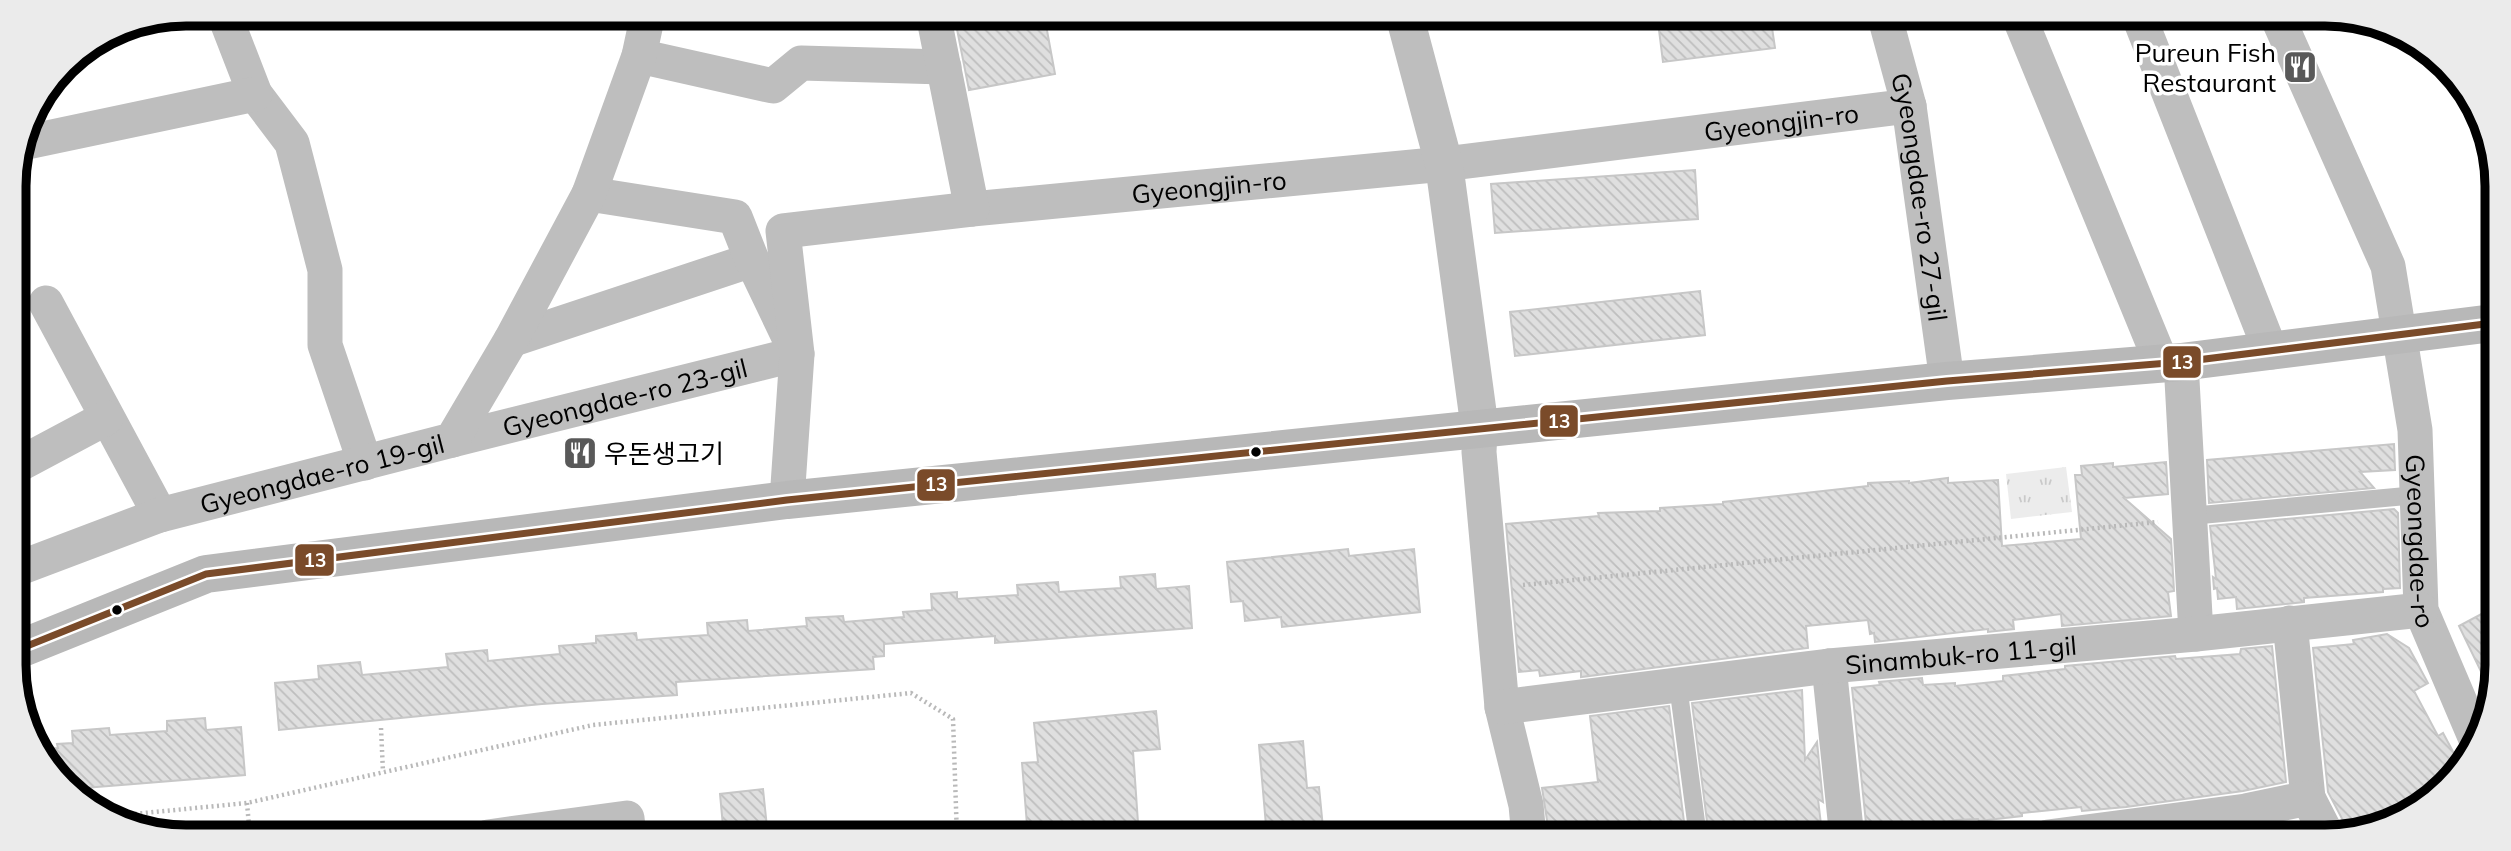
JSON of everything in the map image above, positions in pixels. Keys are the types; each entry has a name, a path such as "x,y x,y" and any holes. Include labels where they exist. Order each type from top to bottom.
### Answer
{"main road":[{"path":"26,646 206,574 787,500 1947,381 2271,352 2485,324"}],"street":[{"path":"1407,26 1444,164 1480,430 1479,452 1502,707 1526,805 1528,824"},
{"name":"Gyeongdae-ro 27-gil","path":"1888,26 1909,106 1947,381"},
{"path":"2023,26 2171,362 2190,516 2196,634"},
{"path":"2143,26 2271,352"},
{"name":"Gyeongdae-ro","path":"2281,26 2388,266 2415,430 2421,610 2471,729"},
{"path":"229,27 255,94 292,144 324,270 325,345 365,463"},
{"name":"Gyeongdae-ro 19-gil","path":"26,565 160,514 452,440 512,340 589,194 639,56 645,27"},
{"path":"787,500 797,354 783,231 972,209 936,27"},
{"path":"639,56 772,86 801,63 944,67"},
{"path":"33,141 255,94"},
{"name":"Gyeongjin-ro","path":"972,209 1444,164 1909,106"},
{"path":"589,194 735,217 752,260 797,354"},
{"path":"512,340 752,260"},
{"path":"46,303 160,514"},
{"name":"Gyeongdae-ro 23-gil","path":"452,440 797,354"},
{"path":"26,460 106,418"},
{"name":"Sinambuk-ro 11-gil","path":"1502,707 1829,666 2196,634 2421,610"},
{"path":"2290,623 2308,799 2321,824"},
{"path":"1829,666 1846,824"},
{"path":"2146,824 2246,811 2308,799"},
{"path":"577,825 627,818 627,825"}],"lane":[{"path":"2190,516 2417,495"},
{"path":"1678,685 1696,824"}],"path":[{"path":"1491,589 2166,521 2190,516"},
{"path":"130,814 247,803 593,725 912,693 953,719 957,825"},
{"path":"381,728 383,772"},
{"path":"247,803 249,825"}],"green space":[{"path":"2066,467 2072,512 2011,519 2006,474"},
{"path":"2279,817 2295,824 2228,824"}],"building":[{"path":"1659,26 1772,26 1775,48 1663,62"},
{"path":"956,27 1046,27 1055,74 969,90"},
{"path":"1695,170 1698,219 1495,233 1491,184"},
{"path":"1700,291 1705,335 1515,356 1510,312"},
{"path":"2394,444 2395,470 2360,472 2374,488 2209,503 2207,460"},
{"path":"2166,462 2168,494 2124,498 2171,539 2174,591 2168,592 2171,616 2062,626 2061,614 2013,620 2014,629 1988,632 1988,629 1875,642 1874,633 1870,634 1868,620 1806,626 1808,648 1581,677 1581,671 1540,676 1539,670 1519,672 1506,524 1599,516 1598,513 1660,511 1660,508 1723,504 1868,486 1868,483 1909,483 1948,478 1948,483 1998,480 2002,546 2081,539 2075,475 2082,475 2081,466 2113,463 2113,467"},
{"path":"2394,509 2398,513 2400,588 2383,589 2383,592 2304,598 2304,602 2237,609 2236,597 2218,599 2217,588 2214,589 2213,577 2216,579 2210,526"},
{"path":"1348,549 1349,556 1414,549 1420,612 1282,627 1281,617 1245,621 1243,601 1231,602 1227,562"},
{"path":"1155,574 1156,589 1189,586 1192,628 995,643 995,636 884,644 884,656 873,657 874,669 676,682 677,695 542,704 279,730 275,683 319,679 318,666 360,662 362,675 448,667 446,654 487,650 488,661 560,654 559,646 596,643 596,636 636,633 637,640 708,635 707,623 747,620 748,631 807,626 806,618 843,616 844,622 904,617 903,612 932,610 931,594 957,592 957,599 1018,595 1017,585 1058,582 1059,592 1121,588 1120,577"},
{"path":"2485,612 2484,677 2459,626"},
{"path":"2387,634 2409,648 2428,683 2414,691 2438,736 2443,733 2456,756 2430,785 2405,803 2386,813 2344,823 2328,792 2313,648 2354,644 2353,640"},
{"path":"2272,646 2286,782 2243,791 2126,807 2082,811 2081,807 1935,824 1866,824 1852,688 1880,685 1879,682 1922,678 1923,685 1955,683 1955,686 2003,681 2003,676 2065,669 2065,666 2175,656 2176,659 2240,654 2241,649"},
{"path":"1802,690 1805,760 1817,742 1823,802 1818,799 1821,824 1707,824 1692,703"},
{"path":"1669,706 1684,824 1548,824 1542,788 1598,782 1590,716"},
{"path":"1156,711 1160,749 1133,751 1138,825 1027,825 1022,763 1038,762 1034,723"},
{"path":"205,718 206,730 241,727 245,775 85,788 66,770 50,749 58,748 57,744 73,743 72,731 109,728 110,735 167,731 167,721"},
{"path":"1303,741 1307,788 1319,787 1323,824 1266,824 1259,745"},
{"path":"763,789 767,825 723,825 720,794"}],"transit line":[{"name":"13","path":"26,646 206,574 787,500 1947,381 2181,362 2485,324"}],"place":[{"name":"Pureun Fish Restaurant","path":"2300,67"},
{"name":"우돈생고기","path":"580,453"}]}
